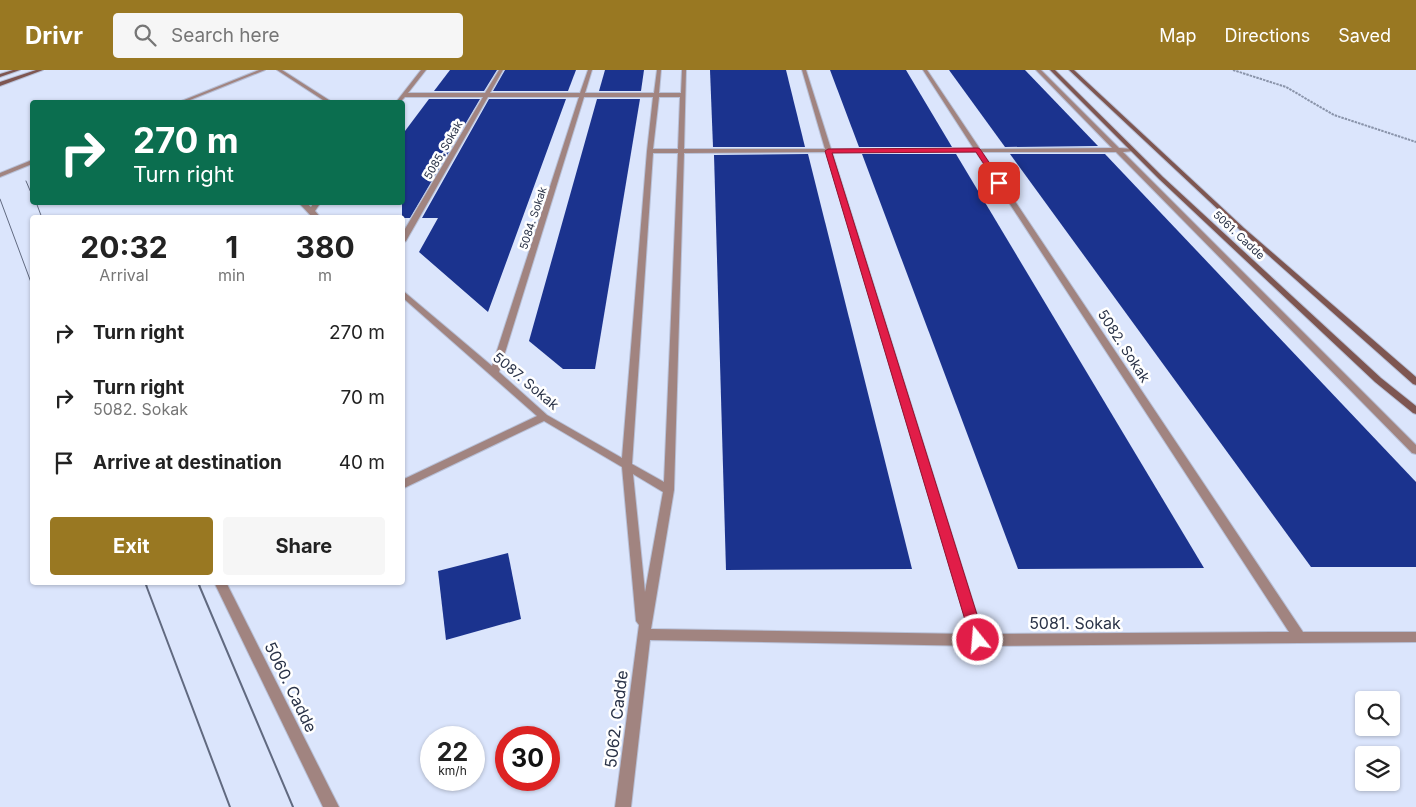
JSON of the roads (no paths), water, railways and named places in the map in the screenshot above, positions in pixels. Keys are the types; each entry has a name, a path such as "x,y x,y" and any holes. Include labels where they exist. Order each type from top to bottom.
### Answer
{"street":[{"path":"0,76 18,70"},
{"path":"0,84 41,70"},
{"path":"193,100 263,70"},
{"path":"280,70 326,100"},
{"path":"400,100 424,70"},
{"name":"5085. Sokak","path":"405,236 501,70"},
{"name":"5084. Sokak","path":"494,373 590,70"},
{"path":"644,634 627,465 650,151 659,70"},
{"path":"644,634 669,490 684,70"},
{"path":"804,70 978,640"},
{"name":"5082. Sokak","path":"925,70 1299,637"},
{"path":"1038,70 1416,452"},
{"name":"5061. Cadde","path":"1052,70 1132,150 1378,380 1416,410"},
{"name":"5061. Cadde","path":"1072,70 1242,229 1416,382"},
{"path":"404,96 682,95"},
{"path":"650,151 1132,150"},
{"path":"0,175 30,163"},
{"path":"304,205 314,215"},
{"path":"311,212 316,205"},
{"name":"5087. Sokak","path":"405,297 544,417 669,490"},
{"path":"405,484 544,417"},
{"name":"5060. Cadde","path":"221,585 331,807"},
{"name":"5081. Sokak","path":"644,634 978,640 1416,636"},
{"name":"5062. Cadde","path":"623,807 644,634"}],"tram line":[{"path":"26,181 30,190"},
{"path":"0,199 30,280"},
{"path":"37,205 41,215"},
{"path":"146,585 230,807"},
{"path":"199,585 293,807"}]}
